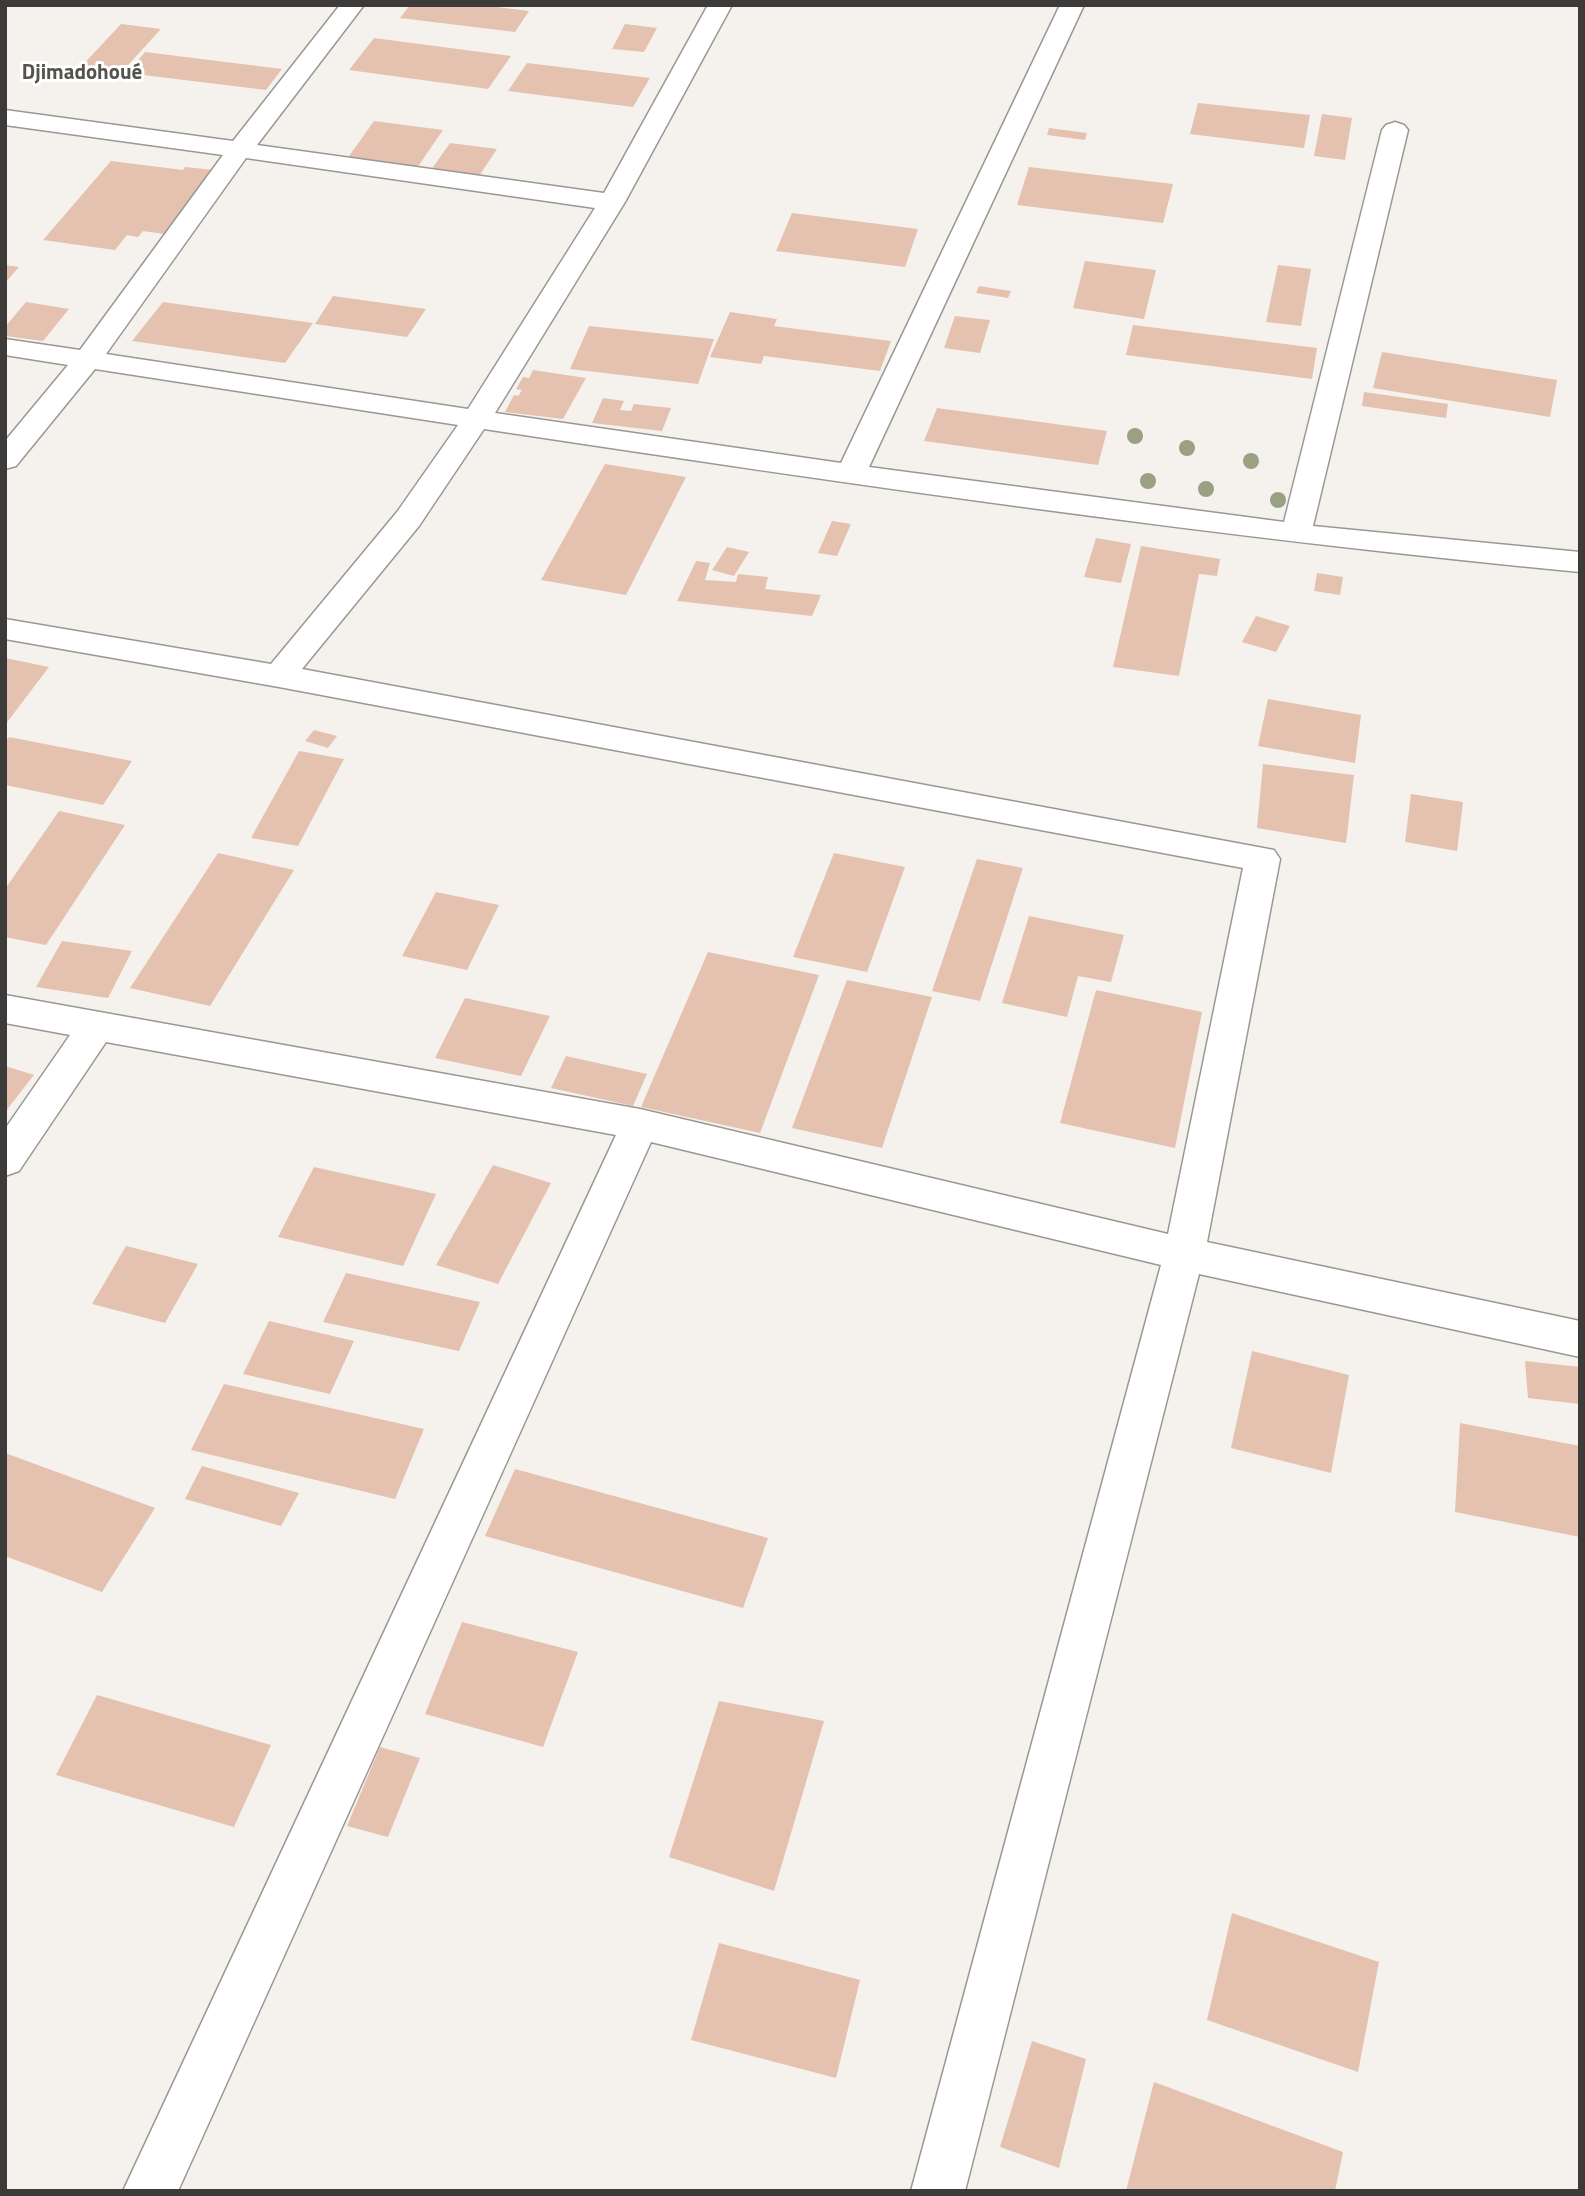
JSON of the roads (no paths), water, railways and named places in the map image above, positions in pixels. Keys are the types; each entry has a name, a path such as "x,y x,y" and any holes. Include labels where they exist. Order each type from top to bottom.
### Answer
{"street":[{"path":"5,460 88,359 241,148 352,5"},
{"path":"279,676 408,519 476,419 612,202 720,5"},
{"path":"851,473 1072,5"},
{"path":"5,117 612,202"},
{"path":"1296,534 1395,130"},
{"path":"5,346 476,419 851,473 1296,534 1580,562"},
{"path":"5,629 279,676 1262,859 1184,1254 938,2191"},
{"path":"5,1009 640,1124 1184,1254 1580,1339"},
{"path":"5,1160 96,1027"},
{"path":"150,2191 640,1124"}],"district":[{"name":"Djimadohoué","path":"82,74"}]}
